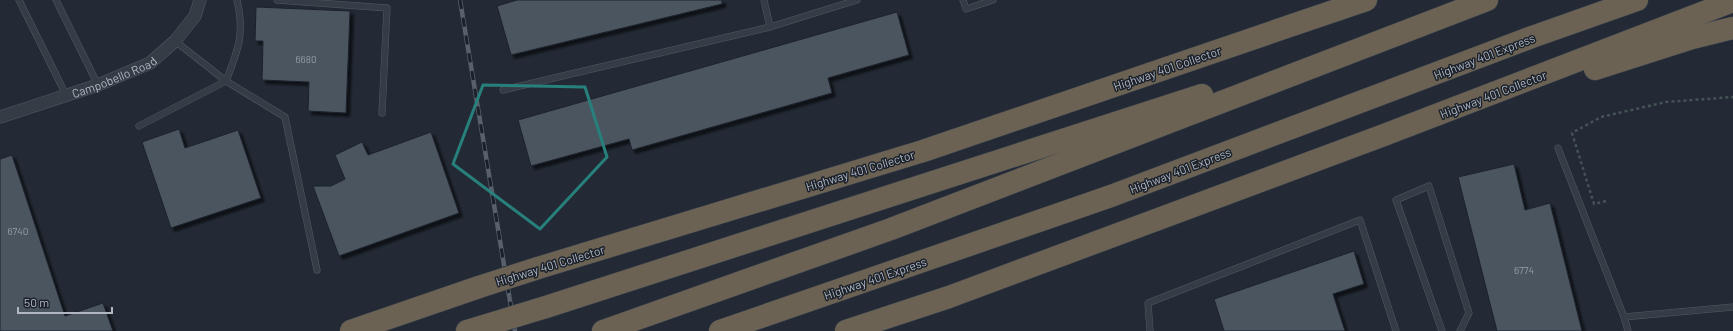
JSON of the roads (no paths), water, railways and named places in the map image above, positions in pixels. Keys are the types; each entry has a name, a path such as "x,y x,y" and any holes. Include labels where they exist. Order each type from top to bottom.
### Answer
{"highway":[{"path":"923,151 1322,0"},
{"name":"Highway 401 Collector","path":"351,331 538,268 923,151 1366,0"},
{"path":"604,331 899,226 1487,0"},
{"name":"Highway 401 Express","path":"720,331 1111,196 1532,37 1637,0"},
{"name":"Highway 401 Collector","path":"846,331 949,298 1733,2"},
{"path":"477,328 1424,23"},
{"path":"1384,135 1692,38 1733,28"}],"street":[{"name":"Campobello Road","path":"0,117 98,85 150,63 175,41 195,16 200,0"}],"lane":[{"path":"19,0 66,95"},
{"path":"56,0 98,85"},
{"path":"139,126 226,81 238,48 241,18 237,0"},
{"path":"278,0 387,8 382,113"},
{"path":"764,0 770,27"},
{"path":"503,90 770,27 857,0"},
{"path":"963,0 966,9 993,0"},
{"path":"175,41 226,81 285,117 317,270"},
{"path":"1558,148 1624,317 1628,331"},
{"path":"1442,331 1396,200 1429,186 1469,313 1460,331"},
{"path":"1150,331 1148,303 1360,220 1396,331"},
{"path":"1624,317 1733,307"}],"railway":[{"path":"460,0 515,331"}]}
